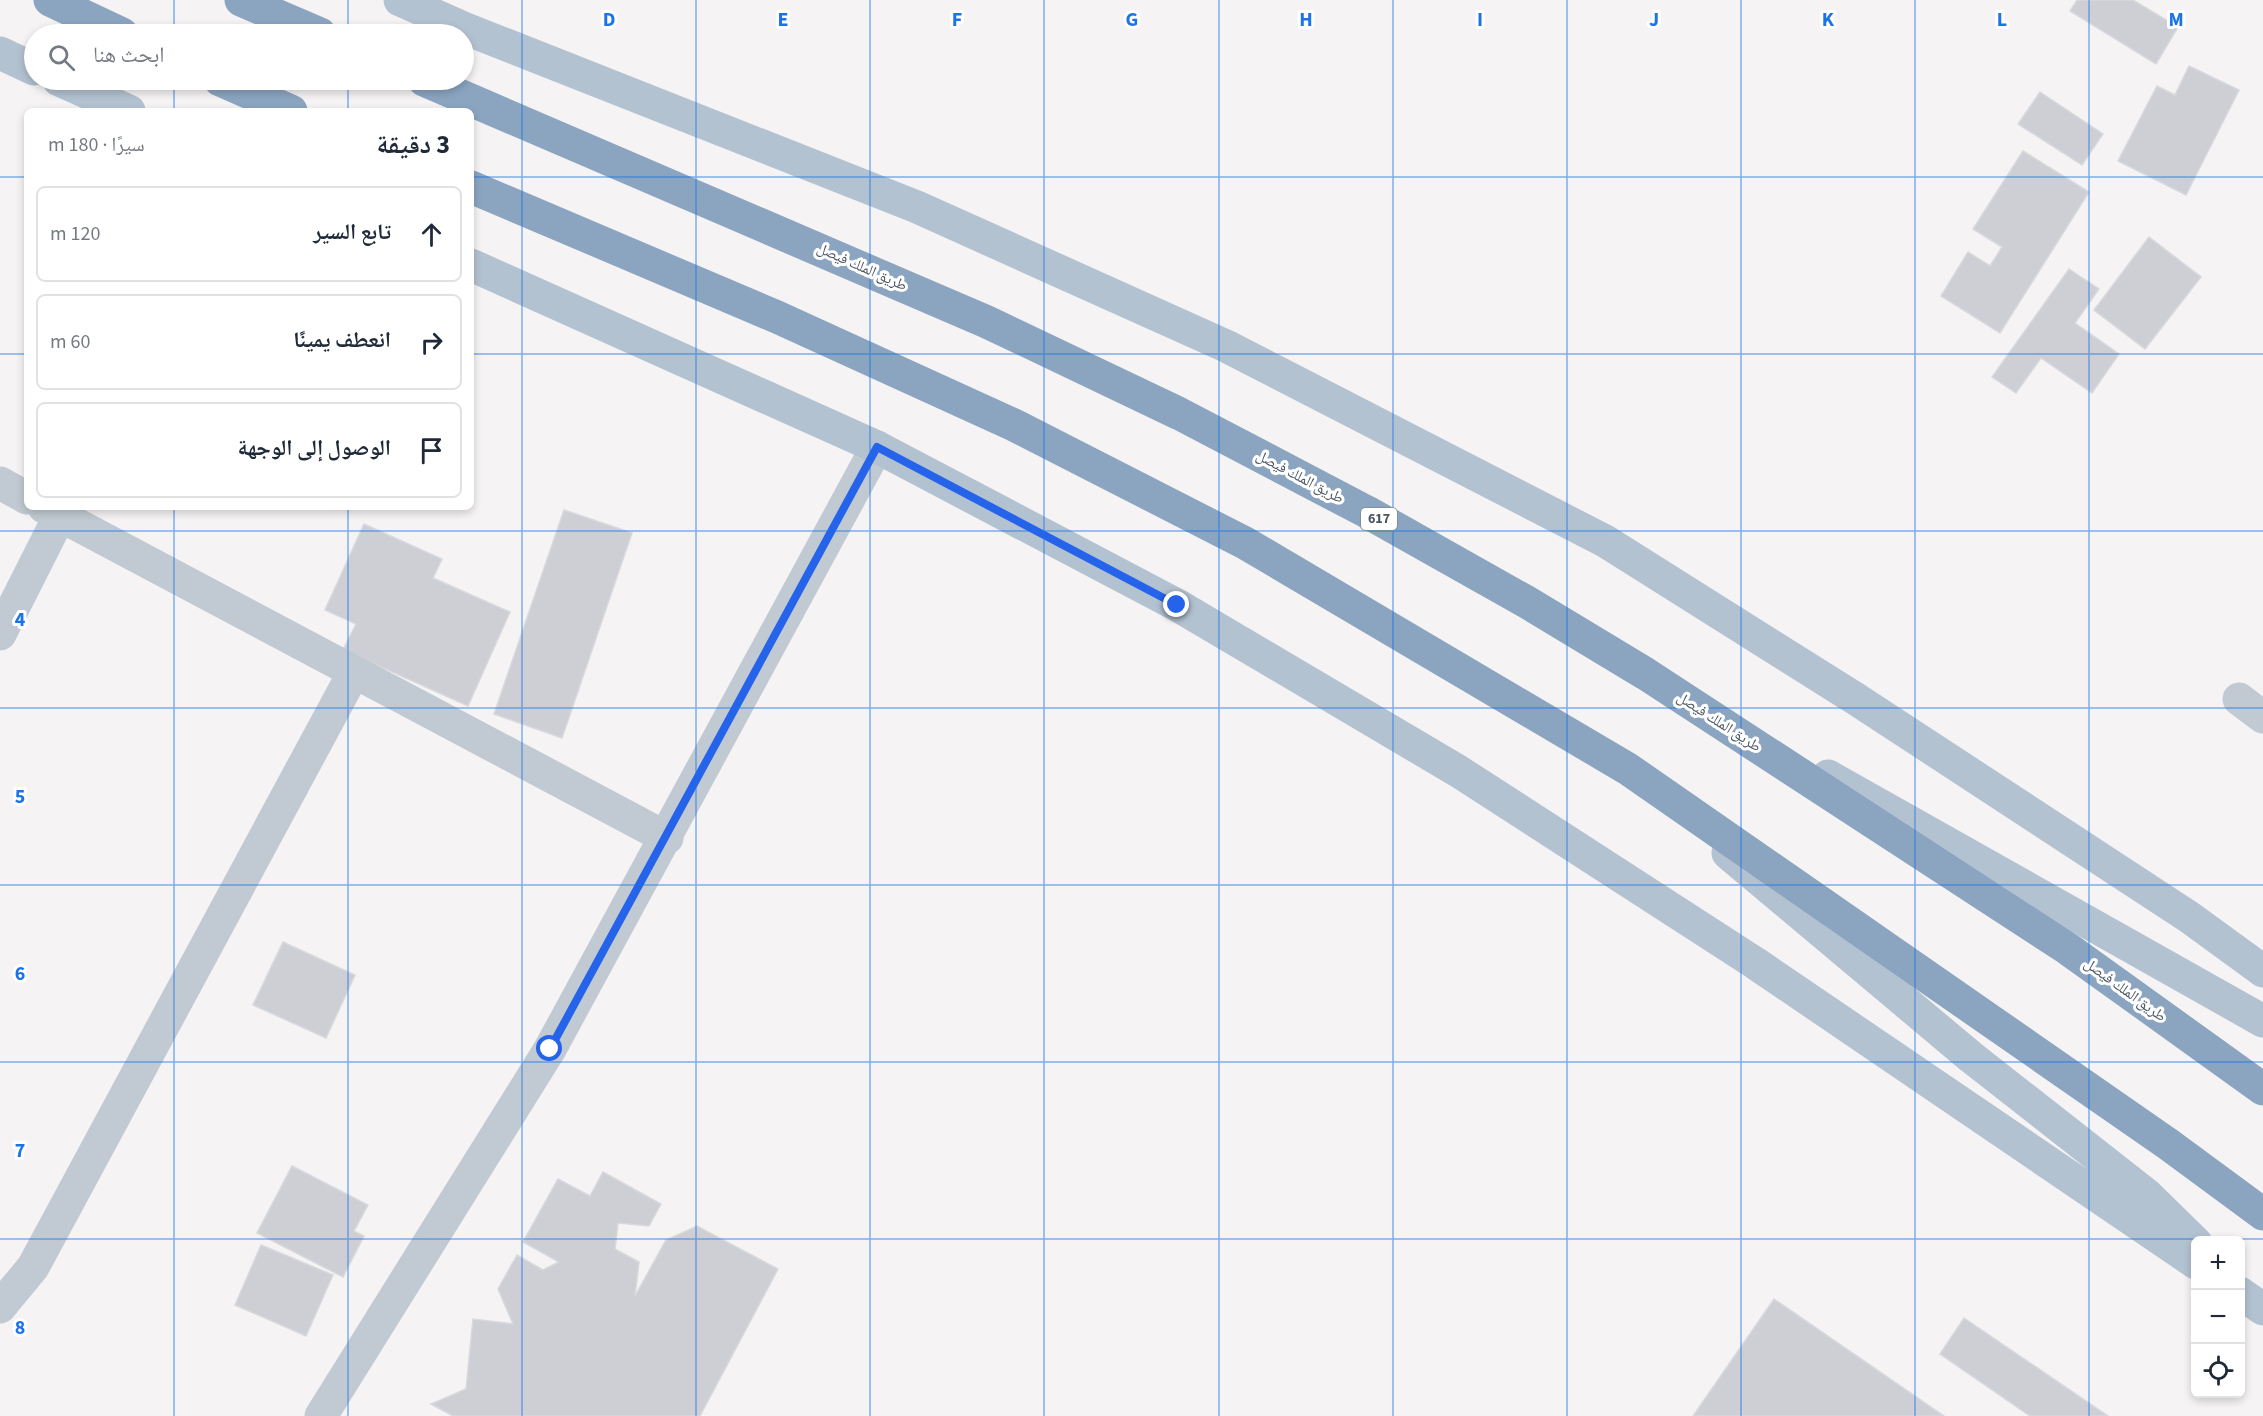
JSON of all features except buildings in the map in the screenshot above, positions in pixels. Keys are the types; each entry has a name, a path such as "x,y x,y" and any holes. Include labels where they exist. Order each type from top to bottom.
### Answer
{"highway":[{"path":"50,0 101,24"},
{"path":"241,0 297,24"},
{"path":"243,90 284,108"},
{"name":"طريق الملك فيصل","path":"447,90 987,322 1180,414 1367,512 1646,674 2068,949 2263,1089"},
{"path":"474,188 777,317 1025,430 1245,543 1628,770 2168,1144 2263,1214"}],"main road":[{"path":"400,0 455,24"},
{"path":"474,32 959,226 1226,346 1605,541 1895,725 2189,917 2263,971"},
{"path":"0,53 24,64"},
{"path":"81,90 122,108"},
{"path":"474,266 877,447 1177,605 1458,771 1755,963 2191,1260"},
{"path":"1646,674 2263,1021"},
{"path":"1628,770 1971,1057 2147,1195 2191,1238"}],"street":[{"path":"321,1416 550,1049 667,838 877,447"},
{"path":"0,483 24,496"},
{"path":"0,634 52,511 667,838"},
{"path":"0,1307 33,1267 354,672"}],"route":[{"path":"550,1049 667,838 877,447 1177,605"}]}
